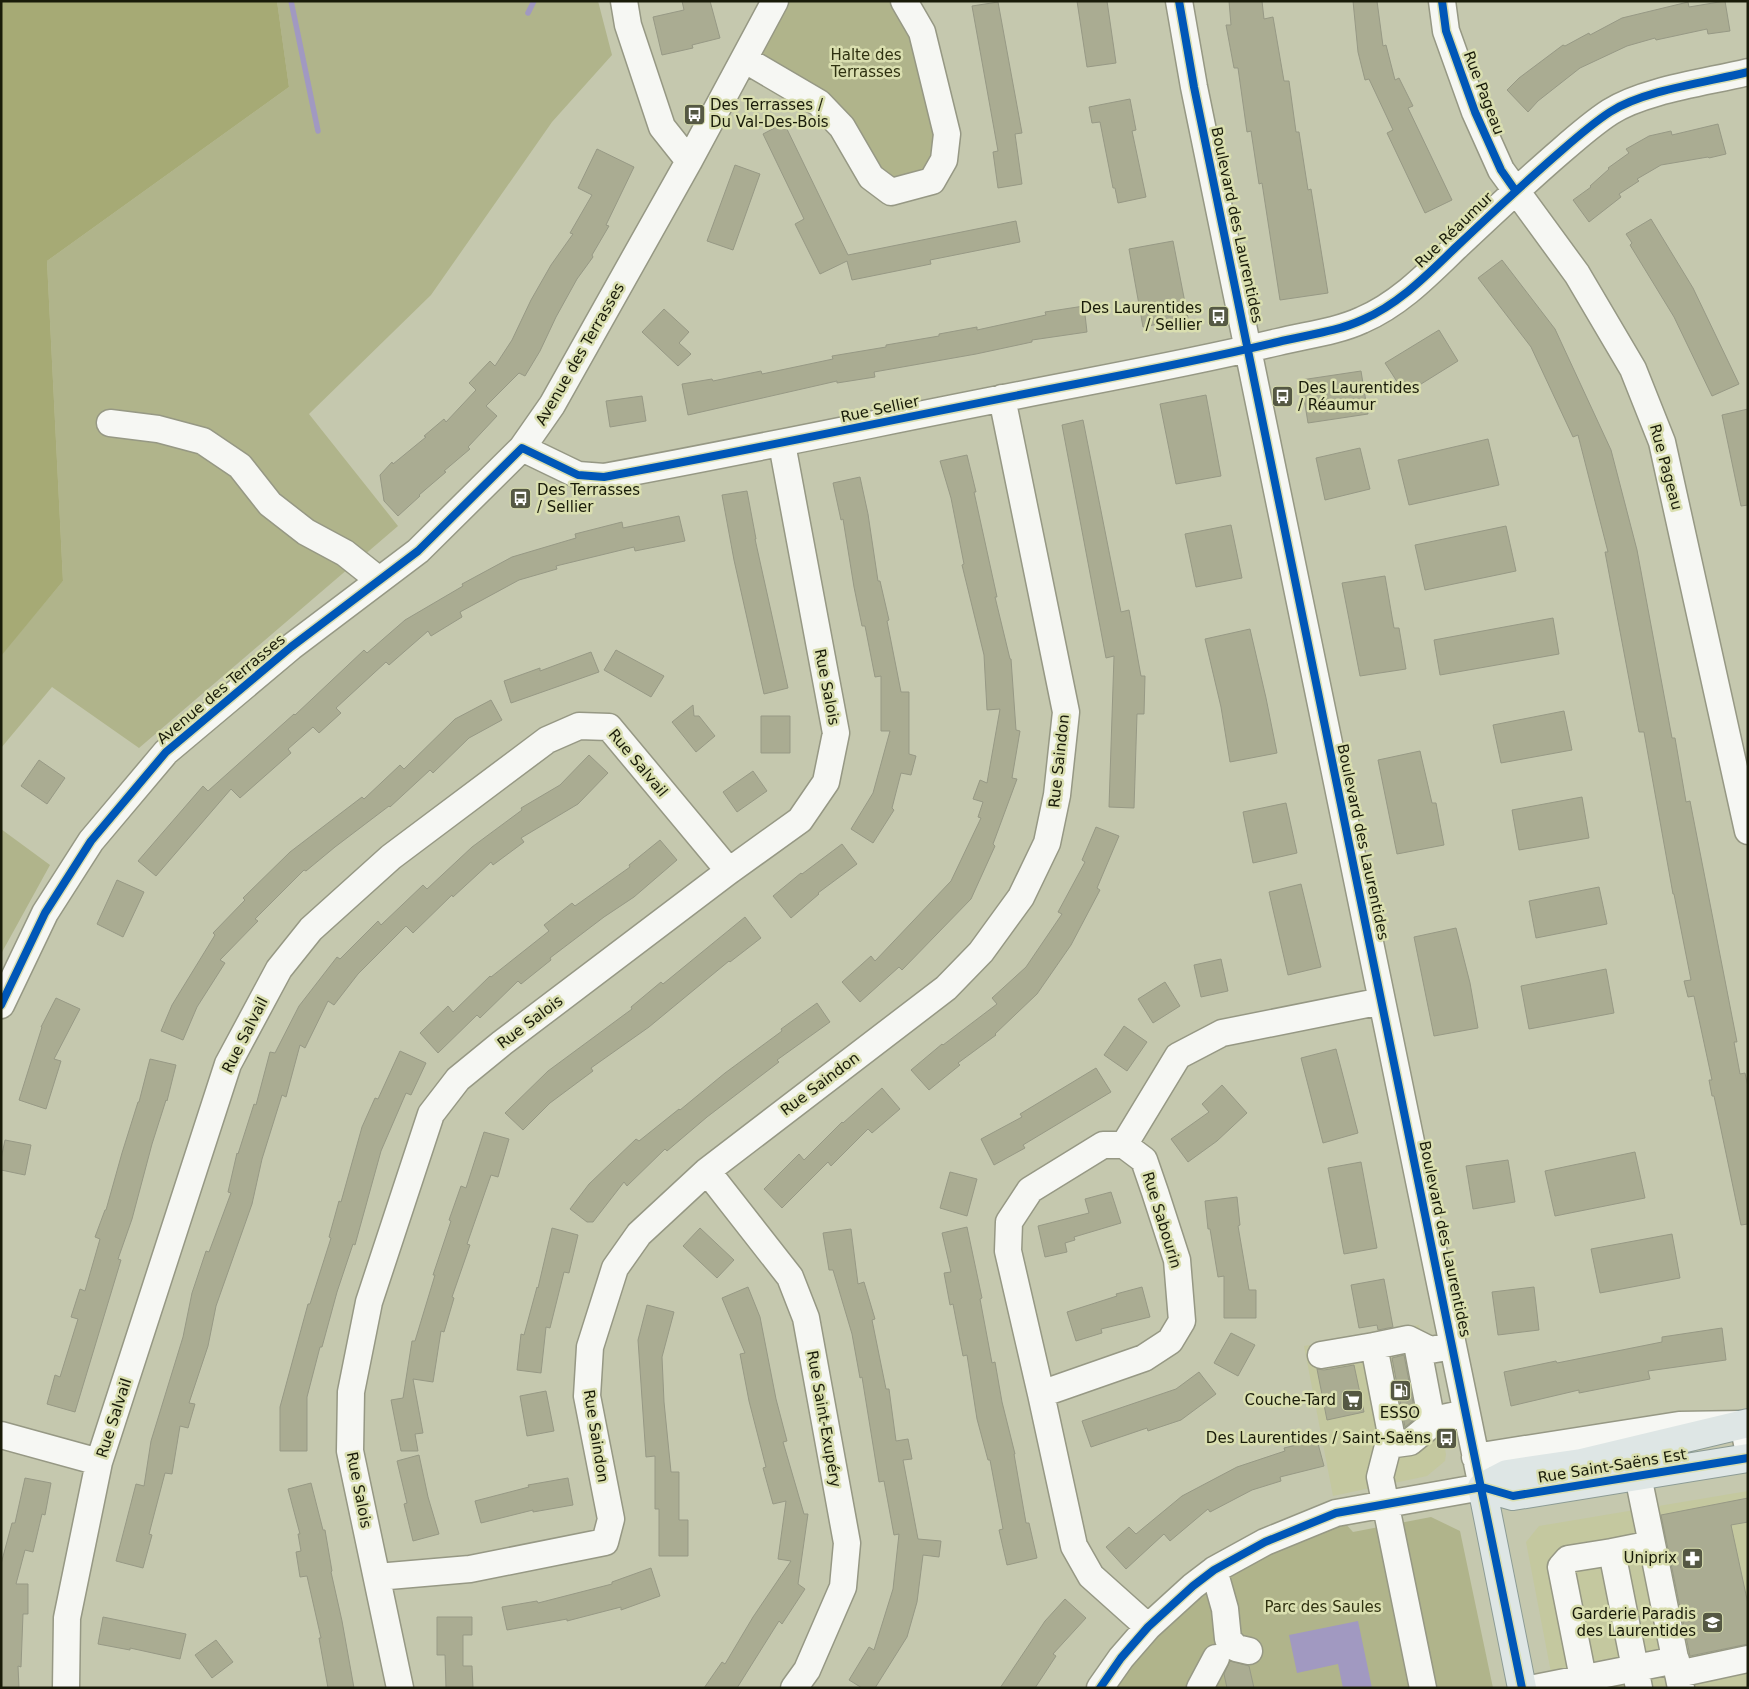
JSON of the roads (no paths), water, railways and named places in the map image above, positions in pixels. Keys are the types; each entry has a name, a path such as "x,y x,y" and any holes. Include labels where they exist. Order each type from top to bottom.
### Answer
{"main road":[{"name":"Rue Saint-Saëns Est","path":"1482,1487 1507,1474 1581,1463 1746,1432"},
{"name":"Rue Saint-Saëns Est","path":"1482,1487 1513,1496 1748,1458"},
{"name":"Boulevard des Laurentides","path":"1482,1487 1522,1688"}],"street":[{"path":"624,1 628,24 662,127 689,161"},
{"name":"Avenue des Terrasses","path":"1,1005 46,913 91,840 166,752 291,647 418,550 522,448 552,405 689,161 775,1"},
{"path":"744,58 819,103 842,127 871,177 891,192 932,181 944,160 947,134 922,32 904,1"},
{"name":"Boulevard des Laurentides","path":"1179,1 1194,87 1482,1487"},
{"name":"Rue Pageau","path":"1442,1 1446,31 1474,112 1501,170 1577,274 1633,369 1662,442 1748,831"},
{"name":"Rue Réaumur","path":"1248,350 1339,328 1366,319 1390,306 1418,284 1515,190 1593,124 1612,111 1630,101 1661,92 1748,72"},
{"name":"Rue Sellier","path":"522,448 578,475 604,477 782,444 1002,398 1248,350"},
{"name":"Rue Saindon","path":"377,1577 470,1569 605,1542 611,1519 586,1396 590,1347 615,1268 638,1234 707,1171 946,988 981,952 1021,898 1047,843 1058,795 1066,712 1002,398"},
{"path":"110,423 158,430 203,441 240,466 270,504 306,532 345,553 379,580"},
{"name":"Rue Salois","path":"400,1688 350,1451 351,1392 370,1302 431,1114 458,1079 502,1042 729,871 800,820 826,782 836,733 782,444"},
{"name":"Rue Salvail","path":"66,1688 68,1618 99,1462 228,1064 279,969 311,929 391,857 547,740 580,726 608,727 729,871"},
{"path":"1148,1627 1091,1576 1074,1546 1008,1251 1009,1222 1030,1190 1103,1145 1124,1145 1178,1056 1222,1034 1382,1001"},
{"name":"Rue Sabourin","path":"1041,1394 1144,1358 1170,1341 1182,1321 1177,1260 1155,1192 1144,1160 1124,1145"},
{"name":"Rue Saint-Exupéry","path":"707,1171 790,1277 806,1318 846,1543 843,1587 807,1670 794,1688"},
{"path":"1321,1355 1408,1339 1430,1350 1453,1346"},
{"path":"1417,1344 1432,1424"},
{"path":"1374,1346 1390,1434 1380,1477 1423,1688"},
{"path":"1382,1391 1425,1384"},
{"path":"1388,1445 1410,1442 1438,1419 1466,1413"},
{"name":"Rue Saint-Saëns Est","path":"1475,1457 1679,1425 1746,1432"},
{"path":"1,1435 99,1462"},
{"path":"1638,1476 1678,1674"},
{"path":"1100,1688 1148,1627 1192,1586 1214,1570 1265,1542 1336,1514 1482,1487"},
{"path":"1584,1683 1561,1567 1568,1559 1652,1544"},
{"path":"1612,1552 1637,1678"},
{"path":"1214,1570 1225,1609 1228,1639 1236,1648 1249,1651"},
{"path":"1200,1688 1216,1658"},
{"path":"1535,1688 1678,1674 1748,1660"}],"waterway":[{"path":"291,1 318,131"},
{"path":"528,13 534,1"}],"place":[{"name":"Des Terrasses / Du Val-Des-Bois","path":"694,114"},
{"name":"Des Laurentides / Sellier","path":"1218,317"},
{"name":"Des Laurentides / Réaumur","path":"1282,397"},
{"name":"Des Terrasses / Sellier","path":"521,499"},
{"name":"ESSO","path":"1400,1390"},
{"name":"Couche-Tard","path":"1352,1400"},
{"name":"Des Laurentides / Saint-Saëns","path":"1447,1438"},
{"name":"Uniprix","path":"1693,1558"},
{"name":"Garderie Paradis des Laurentides","path":"1712,1623"}],"park label":[{"name":"Halte des Terrasses","path":"866,64"},
{"name":"Parc des Saules","path":"1323,1607"}]}
